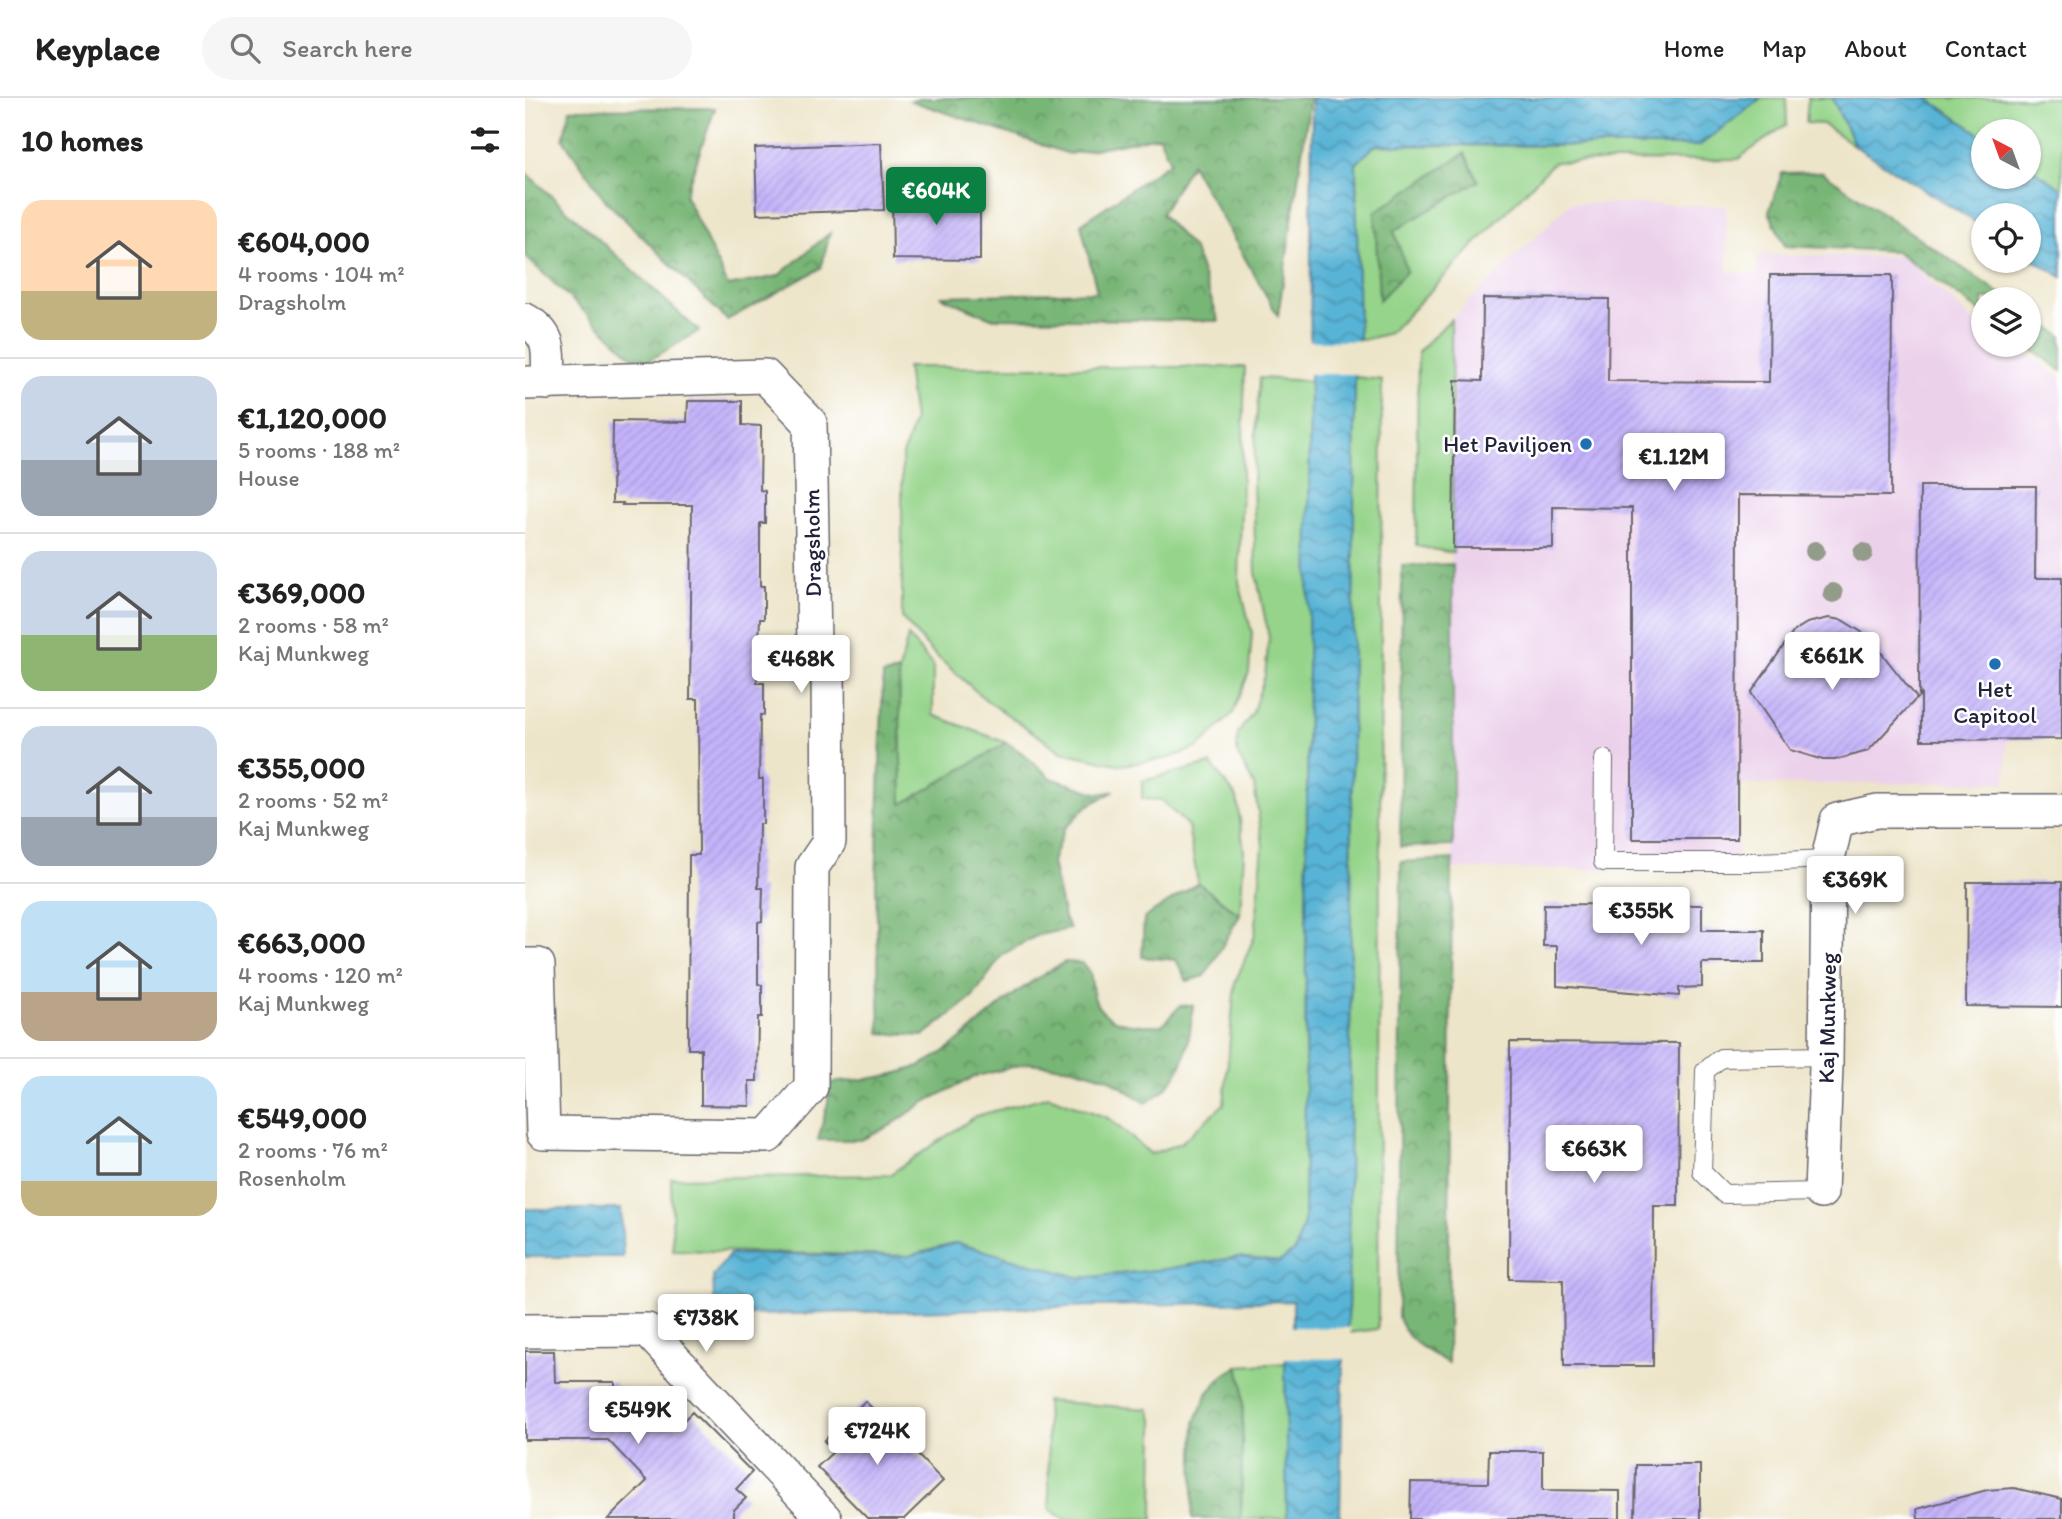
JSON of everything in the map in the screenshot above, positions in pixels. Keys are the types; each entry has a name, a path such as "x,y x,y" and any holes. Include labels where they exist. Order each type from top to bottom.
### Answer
{"street":[{"name":"Dragsholm","path":"525,320 540,329 547,344 537,383 765,376 810,423 814,645 828,661 829,828 829,842 812,867 811,1087 768,1136 543,1133 538,965 525,965"},
{"name":"Kaj Munkweg","path":"1821,1192 1826,1056 1828,859 1837,820 1877,811 2062,811"},
{"path":"525,1331 647,1330 825,1519"}],"lane":[{"path":"1604,759 1603,862 1828,859"},
{"path":"1821,1192 1724,1194 1702,1172 1705,1071 1721,1058 1826,1056"}],"shaded area":[{"path":"1570,203 1726,206 1728,272 1758,274 1758,255 1904,257 1971,319 1971,357 2030,357 2062,378 2062,739 2007,739 2006,782 1738,785 1737,870 1452,869 1451,319"}],"green space":[{"path":"924,98 1310,98 1278,316 1191,164 1161,214 1194,250 1219,321 991,318 940,296 1097,292 1081,224 1170,162 1159,136 1069,154 911,101"},
{"path":"1761,98 1786,98 1787,124 1738,159 1554,162 1390,333 1359,341 1356,164 1375,145 1699,146"},
{"path":"1808,98 1832,98 1855,146 1823,124 1806,123"},
{"path":"1927,98 2062,98 2062,189 2041,175 2041,119 1971,119 1971,128"},
{"path":"715,108 685,195 728,286 778,276 830,233 821,268 727,320 606,201 563,139 570,109"},
{"path":"1465,153 1478,181 1394,231 1407,271 1379,300 1375,212"},
{"path":"525,172 699,331 641,365 525,256"},
{"path":"1822,172 1990,287 1971,287 1971,305 1896,251 1785,246 1769,212 1782,173"},
{"path":"1451,319 1453,553 1416,546 1418,352"},
{"path":"2041,322 2062,336 2062,371 2041,356"},
{"path":"907,367 1245,367 1239,582 1252,633 1249,672 1233,713 1199,747 1170,758 1121,765 1062,752 986,700 933,653 902,618 902,458 914,421"},
{"path":"1355,377 1382,380 1378,1329 1348,1333"},
{"path":"1259,378 1310,381 1304,1223 1295,1251 1279,1262 1238,1257 1166,1269 1081,1278 957,1243 909,1256 673,1250 671,1178 889,1175 976,1116 1049,1096 1108,1118 1151,1154 1181,1143 1224,1104 1235,983 1255,935 1263,845 1254,785 1237,753 1238,733 1252,714 1265,675 1269,638 1256,573 1253,482"},
{"path":"1453,564 1453,846 1400,847 1402,566"},
{"path":"908,636 933,666 933,715 1007,743 902,804 899,671"},
{"path":"899,671 902,804 1007,743 1051,778 1099,794 1115,791 1087,806 1064,829 1052,862 1064,918 1070,929 1038,935 1003,954 972,998 923,1036 880,1033 876,884 883,675"},
{"path":"1211,764 1237,798 1244,851 1240,915 1198,883 1188,826 1161,800 1142,799 1142,781"},
{"path":"1453,859 1448,1363 1412,1339 1398,1317 1401,862"},
{"path":"1198,883 1240,915 1205,976 1187,981 1176,960 1142,957 1144,918"},
{"path":"1065,962 1082,963 1090,975 1097,1004 1103,1012 1120,1022 1162,1025 1180,1006 1193,1005 1183,1062 1159,1094 1146,1103 1108,1078 1073,1068 1028,1063 974,1077 861,1140 818,1140 828,1102 829,1083 886,1076 931,1060 953,1046 1017,992"},
{"path":"1285,1363 1287,1519 1241,1519 1243,1386 1238,1366"},
{"path":"1238,1366 1243,1386 1241,1519 1192,1519 1195,1422 1208,1392 1224,1375"},
{"path":"1046,1401 1149,1409 1154,1422 1153,1519 1063,1519 1050,1509"}],"water":[{"path":"1312,98 1761,98 1699,146 1375,145 1356,164 1359,341 1355,377 1348,1333 1343,1366 1340,1519 1287,1519 1285,1363 1293,1334 1293,1301 715,1316 713,1276 730,1254 909,1256 957,1243 1081,1278 1166,1269 1238,1257 1279,1262 1295,1251 1304,1223"},
{"path":"1832,98 1927,98 1971,128 1971,189 2041,189 2041,175 2062,189 2062,277 2041,264 2041,203 1971,203 1971,219 1855,146"},
{"path":"525,1209 621,1209 623,1257 525,1257"}],"pier":[{"path":"1307,341 1362,341 1359,374 1307,374"},
{"path":"1289,1327 1351,1328 1347,1359 1283,1358"}],"building":[{"path":"881,143 884,210 757,214 755,148"},
{"path":"892,195 980,195 980,260 893,259"},
{"path":"1770,275 1892,275 1891,496 1738,495 1737,839 1632,839 1632,508 1553,507 1553,548 1453,548 1455,380 1482,381 1483,298 1609,299 1608,381 1769,382"},
{"path":"688,401 742,401 742,425 761,426 760,490 765,491 765,523 760,523 760,586 764,586 764,619 760,619 757,683 764,683 764,715 760,715 759,779 763,779 763,824 759,824 758,888 763,888 762,921 758,922 758,984 762,985 762,1017 758,1017 757,1081 749,1081 750,1106 701,1105 701,1049 688,1049 689,855 699,855 698,699 690,699 692,505 612,503 613,421 687,422"},
{"path":"1920,486 2036,486 2035,578 2062,578 2062,739 1921,740"},
{"path":"1829,618 1842,620 1868,636 1917,698 1868,751 1835,760 1823,760 1790,750 1751,693 1794,631 1807,623"},
{"path":"1967,882 2062,882 2062,1007 1966,1006"},
{"path":"1544,904 1702,905 1702,930 1764,930 1764,963 1702,963 1702,987 1679,988 1679,996 1557,986 1557,946 1543,946"},
{"path":"1510,1042 1679,1043 1678,1206 1654,1206 1653,1366 1564,1366 1563,1280 1509,1279"},
{"path":"525,1351 554,1351 555,1382 615,1382 615,1430 646,1398 676,1428 692,1412 752,1472 736,1489 746,1498 734,1510 734,1519 608,1519 647,1481 608,1440 525,1440"},
{"path":"865,1401 943,1481 904,1519 868,1519 817,1467 834,1451 824,1441"},
{"path":"1489,1451 1543,1451 1543,1490 1620,1491 1620,1519 1410,1519 1411,1482 1488,1483"},
{"path":"1636,1465 1700,1465 1700,1519 1635,1519"},
{"path":"2014,1488 2062,1499 2062,1519 1918,1519 1917,1509 1987,1490"}],"place":[{"name":"Het Paviljoen","path":"1586,444"},
{"name":"Het Capitool","path":"1995,664"}]}
